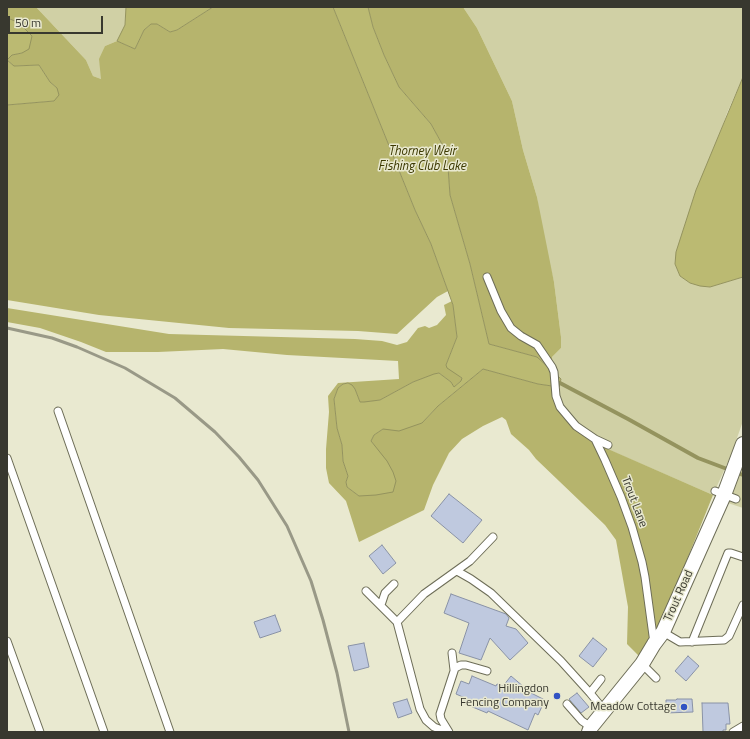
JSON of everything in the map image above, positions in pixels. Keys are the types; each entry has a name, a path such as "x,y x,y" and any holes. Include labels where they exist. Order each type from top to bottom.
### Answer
{"street":[{"name":"Trout Road","path":"590,730 604,710 642,664 663,632 725,493 742,448"}],"lane":[{"path":"487,277 501,311 508,323 517,334 537,345 554,372 554,386 557,400 566,414 576,426 595,439 608,445"},
{"path":"58,411 170,732"},
{"name":"Trout Lane","path":"595,439 621,497 636,540 645,577 654,644"},
{"path":"7,458 104,732"},
{"path":"397,622 424,594 470,562 493,537"},
{"path":"692,642 728,554 731,552 743,557"},
{"path":"457,571 491,593 561,661 604,710"},
{"path":"381,605 386,593 394,584"},
{"path":"366,590 397,622 420,709 426,720 434,727 448,732"},
{"path":"663,632 680,642 724,640 729,636 743,605"},
{"path":"7,641 40,732"},
{"path":"448,732 440,714 454,670 452,653"},
{"path":"642,664 656,678"},
{"path":"454,670 458,666 466,665 487,671"},
{"path":"590,693 601,679"},
{"path":"567,704 590,730"},
{"path":"733,732 743,726"}],"green space":[{"path":"36,7 126,7 125,25 122,34 117,41 105,46 101,79 93,76 86,60"},
{"path":"463,7 743,7 743,77 727,113 675,264 680,276 690,283 710,287 743,277 743,421 731,455 713,495 607,449 609,443 578,425 562,407 556,387 559,387 561,379 554,372 552,357 561,348 561,337 554,282 542,233 537,197 523,150 512,101 477,28"},
{"path":"743,455 743,508 725,502"}],"shaded area":[{"path":"7,7 36,7 86,60 93,76 101,79 99,59 105,46 117,41 135,49 144,30 151,24 157,24 170,32 177,30 213,7 333,7 415,210 431,244 448,291 437,297 397,334 358,331 229,328 99,315 7,300 7,105 54,101 57,88 50,82 39,65 14,66 7,60 11,55 22,53 11,19 7,18"},
{"path":"368,7 463,7 477,28 512,101 523,150 537,197 554,282 561,337 561,348 552,357 554,372 537,357 489,344 470,264 450,195 447,153 431,124 399,87 373,27"},
{"path":"452,301 457,337 446,365 462,378 461,381 454,387 451,382 439,373 413,382 380,400 364,403 360,402 355,389 348,383 343,384 338,388 334,399 337,428 342,445 343,461 348,476 346,482 347,487 359,496 378,451 371,441 374,435 383,429 391,429 422,423 438,406 483,369 538,384 553,386 566,415 608,447 608,449 713,495 669,604 642,659 627,644 628,607 616,540 605,525 511,434 506,420 502,417 483,426 462,439 449,453 433,485 424,510 359,542 346,501 329,483 326,468 329,412 328,396 338,383 399,379 398,361 287,355 223,349 158,352 106,352 40,328 7,322 7,308 169,334 355,339 382,341 397,345 407,342 418,328 425,326 429,328 437,325 446,315 444,305"}],"water":[{"path":"126,7 213,7 177,30 170,32 157,24 151,24 144,30 135,49 117,41 125,25"},
{"name":"Thorney Weir Fishing Club Lake","path":"333,7 368,7 373,27 399,87 431,124 447,153 450,195 470,264 489,344 537,357 561,379 559,387 538,384 483,369 438,406 422,423 399,431 383,429 374,435 371,441 387,461 396,481 393,492 376,495 359,496 347,487 346,482 348,476 343,461 342,445 337,428 334,399 338,388 343,384 348,383 352,385 360,402 364,402 380,400 413,382 434,374 439,373 451,382 454,387 461,381 462,378 447,368 446,365 457,337 453,305 431,244 415,210"},
{"path":"7,18 18,22 32,36 29,49 22,53 12,55 7,60"},
{"path":"7,60 14,66 39,65 50,82 57,88 59,95 54,101 7,105"},
{"path":"743,77 743,277 710,287 700,286 690,283 680,276 675,264 676,252 696,190"}],"building":[{"path":"449,494 482,520 463,543 431,516"},
{"path":"382,545 396,563 383,574 369,556"},
{"path":"451,594 506,614 509,618 506,626 516,629 528,643 510,660 490,638 481,660 459,653 469,623 444,613"},
{"path":"275,615 281,631 260,638 254,622"},
{"path":"593,638 607,649 593,667 579,656"},
{"path":"364,643 369,667 354,671 348,646"},
{"path":"688,656 699,666 686,681 675,671"},
{"path":"472,676 496,686 497,684 503,686 511,676 524,687 523,689 545,700 538,715 535,713 528,730 488,711 487,713 463,703 465,698 456,694 461,681 469,684"},
{"path":"577,693 589,707 581,713 569,699"},
{"path":"407,699 412,713 398,718 393,703"},
{"name":"Meadow Cottage","path":"692,699 693,712 666,713 666,700"},
{"path":"702,703 728,703 730,724 726,724 726,730 723,730 723,732 703,732"}],"waterway":[{"path":"560,383 698,458 743,475"}],"railway":[{"path":"7,328 52,338 125,368 175,398 215,432 239,457 258,480 287,526 311,581 337,673 349,732"}],"place":[{"name":"Hillingdon Fencing Company","path":"557,696"},
{"name":"Meadow Cottage","path":"684,707"}]}
